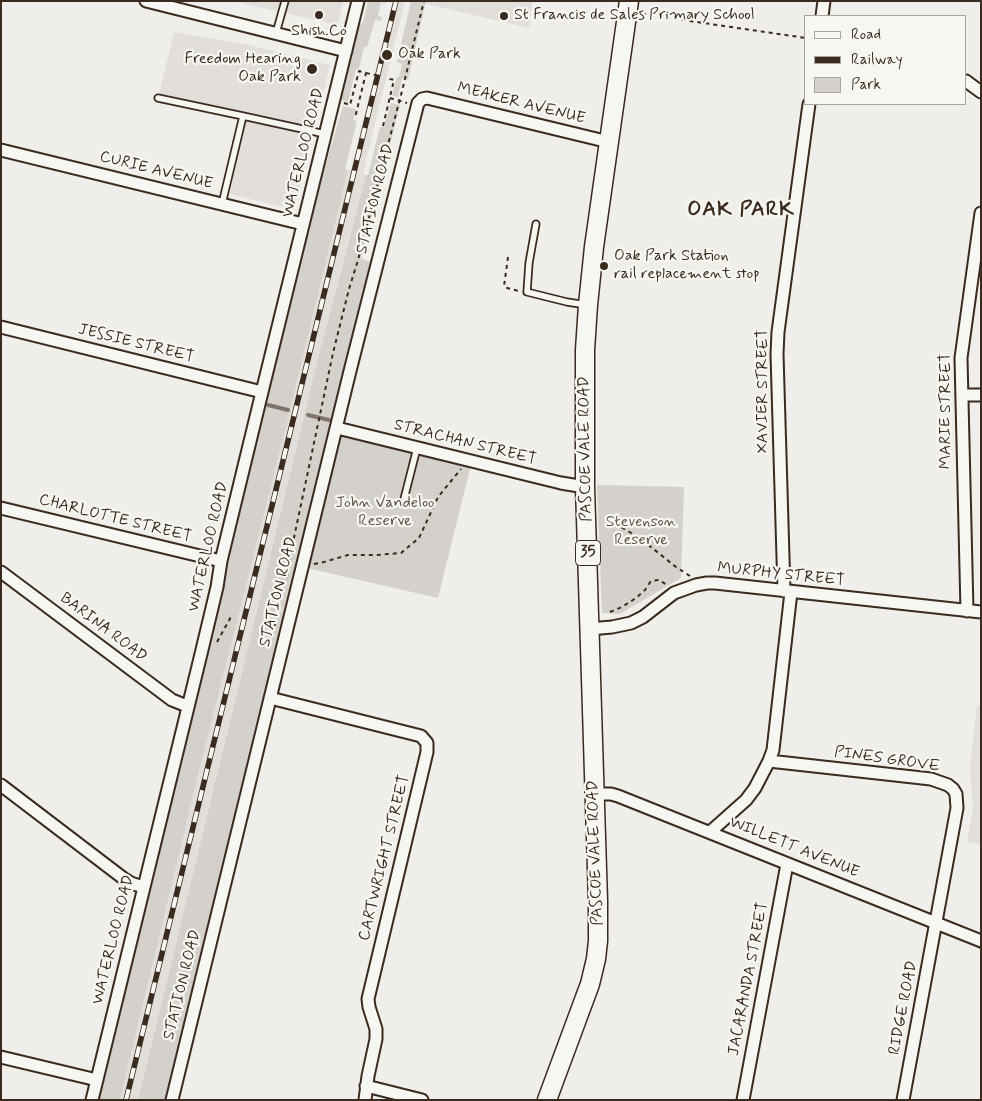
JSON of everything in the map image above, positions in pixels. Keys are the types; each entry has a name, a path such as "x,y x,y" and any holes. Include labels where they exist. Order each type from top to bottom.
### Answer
{"main road":[{"name":"PASCOE VALE ROAD","path":"550,1098 584,1004 596,959 598,941 585,487 585,358 594,247 628,7"}],"street":[{"path":"146,1 178,5 346,52"},
{"name":"WATERLOO ROAD","path":"92,1100 358,1"},
{"path":"822,15 824,1"},
{"path":"967,82 981,92"},
{"name":"MEAKER AVENUE","path":"426,98 609,142"},
{"name":"STATION ROAD","path":"172,1100 414,116 419,102 426,98"},
{"name":"XAVIER STREET","path":"710,832 746,800 755,788 773,750 787,591 776,354 809,105"},
{"name":"CURIE AVENUE","path":"1,150 304,224"},
{"name":"MARIE STREET","path":"967,611 961,358 981,213"},
{"name":"JESSIE STREET","path":"1,327 262,392"},
{"path":"962,396 981,395"},
{"name":"STRACHAN STREET","path":"337,428 562,484 585,487"},
{"name":"CHARLOTTE STREET","path":"1,508 221,561"},
{"name":"BARINA ROAD","path":"1,572 172,700 187,706"},
{"name":"MURPHY STREET","path":"589,628 612,627 631,623 643,617 674,593 707,583 981,612"},
{"name":"CARTWRIGHT STREET","path":"270,698 421,736 427,743 427,752 368,999 376,1034 366,1086"},
{"name":"PINES GROVE","path":"769,761 931,779 953,789 958,808 936,923"},
{"path":"1,786 123,878 143,888"},
{"name":"WILLETT AVENUE","path":"594,794 618,796 981,941"},
{"name":"JACARANDA STREET","path":"743,1100 787,864"},
{"name":"RIDGE ROAD","path":"903,1100 936,923"},
{"path":"1,1057 97,1080"},
{"path":"365,1100 366,1086 422,1100"}],"lane":[{"path":"276,33 285,1"},
{"path":"158,98 325,134"},
{"path":"222,204 243,116"},
{"path":"536,224 529,264 527,292 588,305"},
{"path":"404,499 417,448"}],"path":[{"path":"286,578 333,353 400,101 424,1"},
{"path":"628,7 804,38"},
{"path":"350,105 359,71 375,75"},
{"path":"355,118 366,73"},
{"path":"384,126 394,80 386,78"},
{"path":"390,98 400,101"},
{"path":"508,258 504,286 527,292"},
{"path":"314,564 348,555 401,553 419,538 438,496 469,460"},
{"path":"608,519 641,539 690,576"},
{"path":"610,612 636,598 651,581 659,580 666,585"},
{"path":"201,654 209,655 233,615"},
{"path":"266,623 277,626"}],"shaded area":[{"path":"232,1 343,1 338,25"},
{"path":"393,1 405,1 363,173 366,175 290,474 138,1100 120,1100 348,170 351,170"},
{"name":"St Francis de Sales Primary School","path":"426,1 533,1 529,28 426,4"},
{"path":"174,32 245,44 330,65 294,210 230,194 245,114 159,93"},
{"path":"977,705 981,706 981,844 967,842 973,809 970,768"}],"green space":[{"path":"368,1 386,1 386,3 381,2 378,16 382,17 381,21 375,20 367,47 364,47 359,69 356,69 348,102 340,100 357,28 363,22"},
{"path":"411,1 426,1 408,80 402,78 398,97 392,96 402,64 397,62"},
{"path":"391,103 400,105 361,258 370,262 166,1100 138,1100 318,359 366,175 368,175 380,127 384,127"},
{"path":"343,106 356,109 353,120 357,121 345,169 348,170 287,423 195,788 120,1100 98,1100 310,218"},
{"name":"John Vandeloo Reserve","path":"331,429 472,461 438,598 298,566"},
{"name":"Stevenson Reserve","path":"597,485 684,487 681,578 620,614 602,613"}],"waterway":[{"path":"268,405 288,410"},
{"path":"308,415 329,420"}],"railway":[{"path":"126,1100 396,1"}],"place":[{"name":"Shish.Co","path":"319,15"},
{"name":"St Francis de Sales Primary School","path":"504,16"},
{"name":"Oak Park","path":"387,55"},
{"name":"Freedom Hearing Oak Park","path":"312,69"},
{"name":"Oak Park Station rail replacement stop","path":"604,266"}],"district":[{"name":"OAK PARK","path":"741,211"}]}
